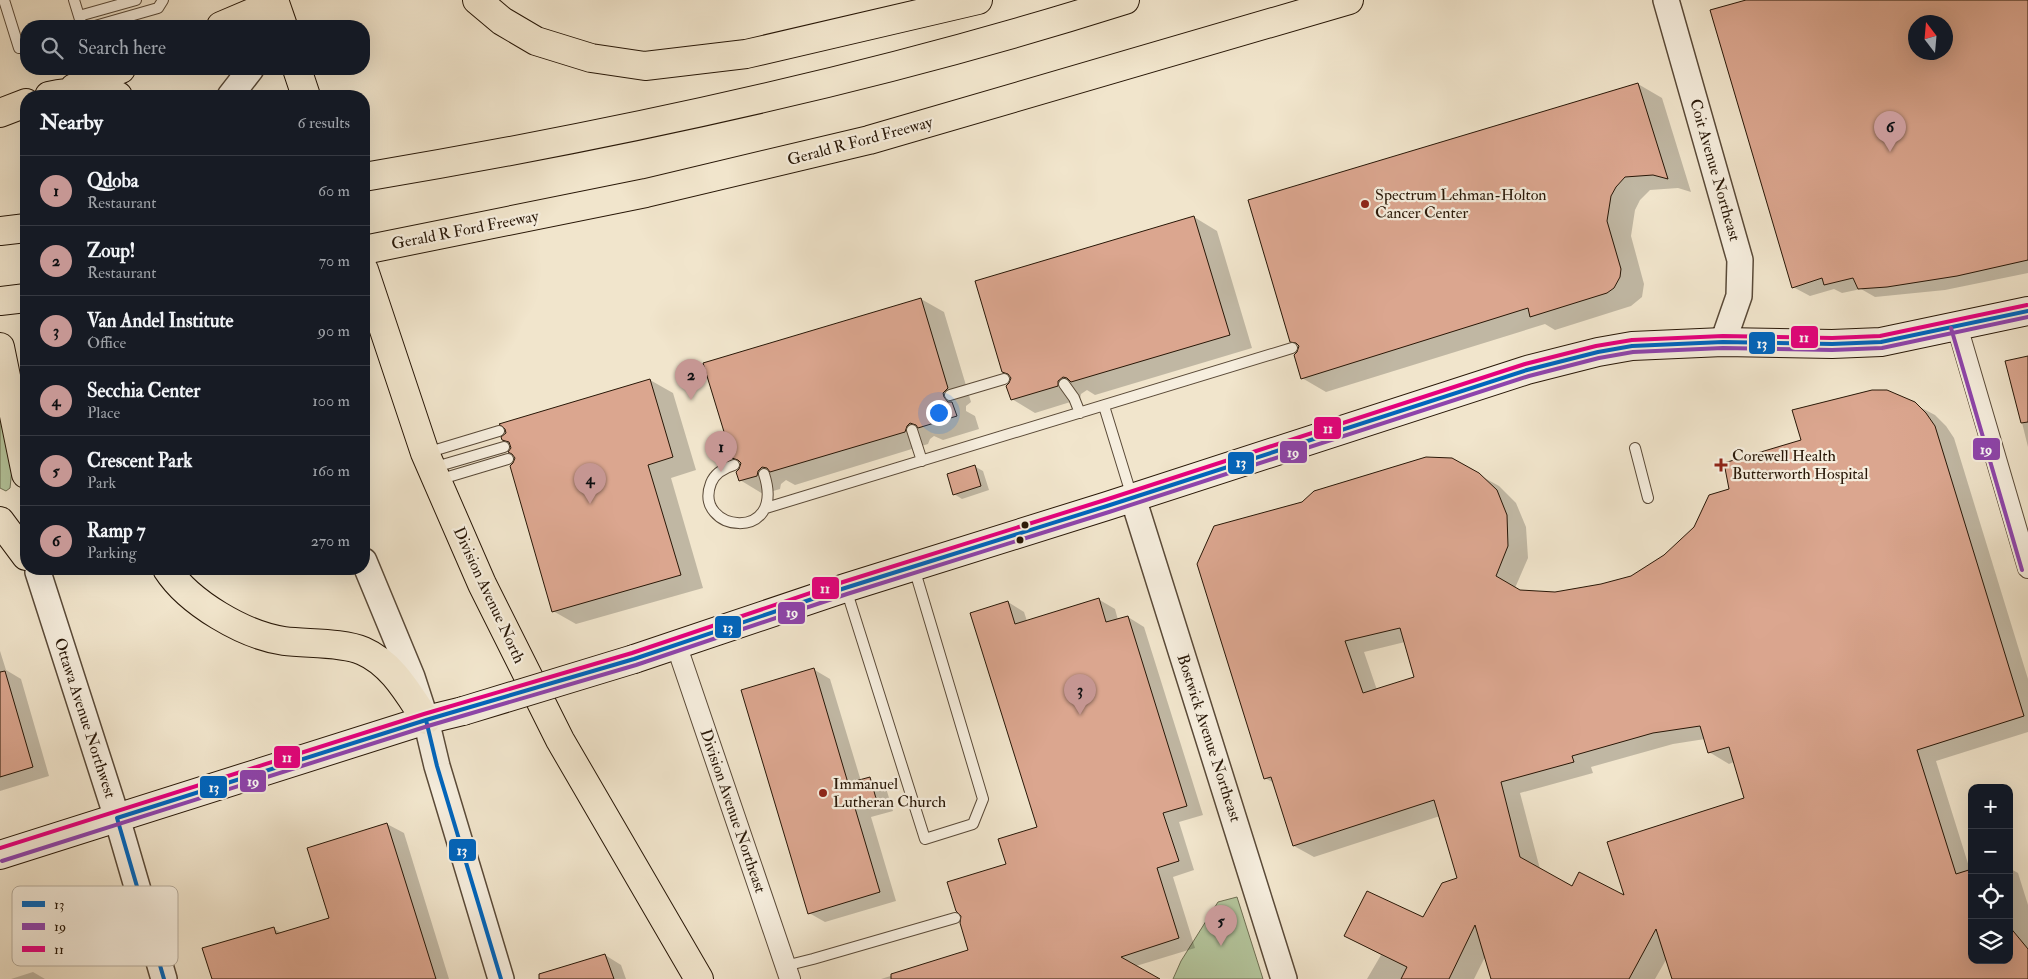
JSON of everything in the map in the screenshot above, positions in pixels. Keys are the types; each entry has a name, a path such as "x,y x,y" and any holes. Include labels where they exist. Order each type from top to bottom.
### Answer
{"main road":[{"path":"477,0 502,22 536,41 591,58 645,66 746,54 978,0"},
{"path":"370,176 605,134 812,87 1024,32 1124,0"},
{"name":"Gerald R Ford Freeway","path":"370,249 646,194 869,140 1349,0"},
{"path":"242,20 277,10"},
{"path":"68,90 106,75"},
{"path":"299,75 304,90"},
{"path":"0,113 20,105"},
{"path":"0,230 20,228"},
{"name":"Division Avenue North","path":"370,288 431,467 482,584 560,740 699,979"},
{"path":"0,301 20,299"},
{"path":"0,855 426,720 463,711 634,659 845,588 1133,498 1528,370 1598,352 1632,346 1723,342 1832,344 1881,342 2028,312"},
{"path":"0,347 20,445"},
{"path":"0,521 20,547"},
{"path":"171,575 202,604 231,624 256,634 282,640 362,650 385,665 401,682 426,720"}],"street":[{"name":"Coit Avenue Northeast","path":"1666,0 1740,260 1739,296 1723,342"},
{"path":"235,90 246,75"},
{"path":"1957,326 2028,568"},
{"name":"Bostwick Avenue Northeast","path":"1133,498 1284,979"},
{"name":"Ottawa Avenue Northwest","path":"38,575 117,818 137,886"},
{"path":"370,575 412,677 426,720 437,766 501,979"},
{"name":"Division Avenue Northeast","path":"676,644 787,972"},
{"name":"Ottawa Avenue Northwest","path":"160,966 164,979"}],"lane":[{"path":"4,0 20,48"},
{"path":"74,0 80,20"},
{"path":"83,20 136,0"},
{"path":"116,20 158,8 163,0"},
{"path":"766,508 1292,348"},
{"path":"950,395 1004,379"},
{"path":"1064,384 1074,398 1080,413"},
{"path":"1104,406 1133,498"},
{"path":"912,430 922,461"},
{"path":"431,467 499,431"},
{"path":"431,467 504,447"},
{"path":"1635,448 1648,498"},
{"path":"431,467 508,459"},
{"path":"734,465 719,472 709,489 712,508 717,516 726,522 745,524 754,521 766,508 769,496 764,474"},
{"path":"845,588 925,839 973,824 983,799 914,566"},
{"path":"787,972 955,918"}],"green space":[{"path":"0,412 12,469 10,488 6,491 0,488"},
{"path":"1237,897 1263,979 1173,979 1181,961 1218,902"}],"building":[{"path":"1746,0 2028,0 2028,260 1957,276 1887,287 1858,289 1853,278 1824,285 1822,278 1792,288 1710,10"},
{"name":"Spectrum Lehman-Holton Cancer Center","path":"1638,83 1668,179 1653,175 1625,177 1611,196 1607,221 1621,269 1620,277 1614,288 1607,293 1530,317 1528,308 1301,379 1294,355 1299,346 1296,343 1290,342 1248,200"},
{"path":"1194,216 1230,335 1071,382 1063,377 1058,381 1058,386 1011,400 1006,386 1011,378 1008,374 1002,372 975,281"},
{"path":"921,298 948,388 943,393 944,397 948,402 952,402 957,416 918,428 910,423 905,432 770,472 767,468 762,467 758,471 757,476 739,481 736,472 741,463 732,458 703,363"},
{"path":"2028,356 2028,422 2021,423 2005,361"},
{"path":"650,379 673,457 648,465 681,575 552,612 510,466 515,458 508,452 511,448 509,442 502,440 501,437 506,433 505,429 499,424"},
{"path":"1872,390 1887,390 1915,402 1935,426 2024,716 1917,750 1956,874 1968,870 1968,964 2013,964 2013,931 2028,949 2028,979 1672,979 1656,929 1629,979 1491,979 1475,925 1449,979 1401,979 1407,967 1344,936 1367,891 1423,917 1442,883 1457,878 1434,800 1293,846 1271,777 1264,779 1197,564 1214,526 1302,502 1314,491 1426,457 1452,458 1479,473 1497,490 1507,515 1508,546 1496,576 1520,590 1555,592 1601,584 1631,576 1664,555 1694,527 1709,495 1729,489 1724,463 1801,440 1792,410","holes":["1400,628 1414,677 1363,693 1345,641","1700,726 1708,753 1729,747 1744,798 1607,842 1624,895 1579,872 1572,886 1520,857 1501,782 1574,762 1572,756 1653,733"]},
{"path":"975,465 981,486 953,495 947,474"},
{"path":"1099,598 1106,622 1128,616 1187,806 1163,813 1179,861 1157,868 1179,938 1121,957 1160,979 891,979 891,974 968,950 960,923 961,916 956,911 947,882 1006,864 998,839 1037,827 970,613 1008,601 1015,624"},
{"name":"Immanuel Lutheran Church","path":"814,668 848,783 870,777 877,802 855,808 880,892 808,914 741,690"},
{"path":"5,671 33,767 0,777 0,672"},
{"path":"387,823 436,979 212,979 202,948 274,927 276,934 329,918 307,848"},
{"path":"605,954 614,979 539,979 539,974"}],"transit line":[{"name":"11","path":"0,848 424,714 632,653 843,582 1105,500 1525,364 1596,346 1632,340 1723,336 1832,338 1880,336 2027,305"},
{"name":"13","path":"137,886 117,818 426,720 634,659 845,588 1107,506 1527,370 1598,352 1632,346 1723,342 1832,344 1881,342 2028,311"},
{"name":"19","path":"2,861 428,726 636,665 847,594 1109,512 1529,376 1599,358 1633,352 1723,348 1832,350 1882,348 2028,317"},
{"name":"19","path":"1951,328 2022,570"},
{"name":"13","path":"426,720 437,766 501,979"},
{"name":"13","path":"160,966 164,979"}],"place":[{"name":"Ramp 7","path":"1890,152"},
{"name":"Spectrum Lehman-Holton Cancer Center","path":"1365,204"},
{"name":"Zoup!","path":"691,400"},
{"name":"Corewell Health Butterworth Hospital","path":"1721,465"},
{"name":"Qdoba","path":"721,472"},
{"name":"Secchia Center","path":"590,504"},
{"name":"Van Andel Institute","path":"1080,715"},
{"name":"Immanuel Lutheran Church","path":"823,793"},
{"name":"Crescent Park","path":"1221,946"}]}
